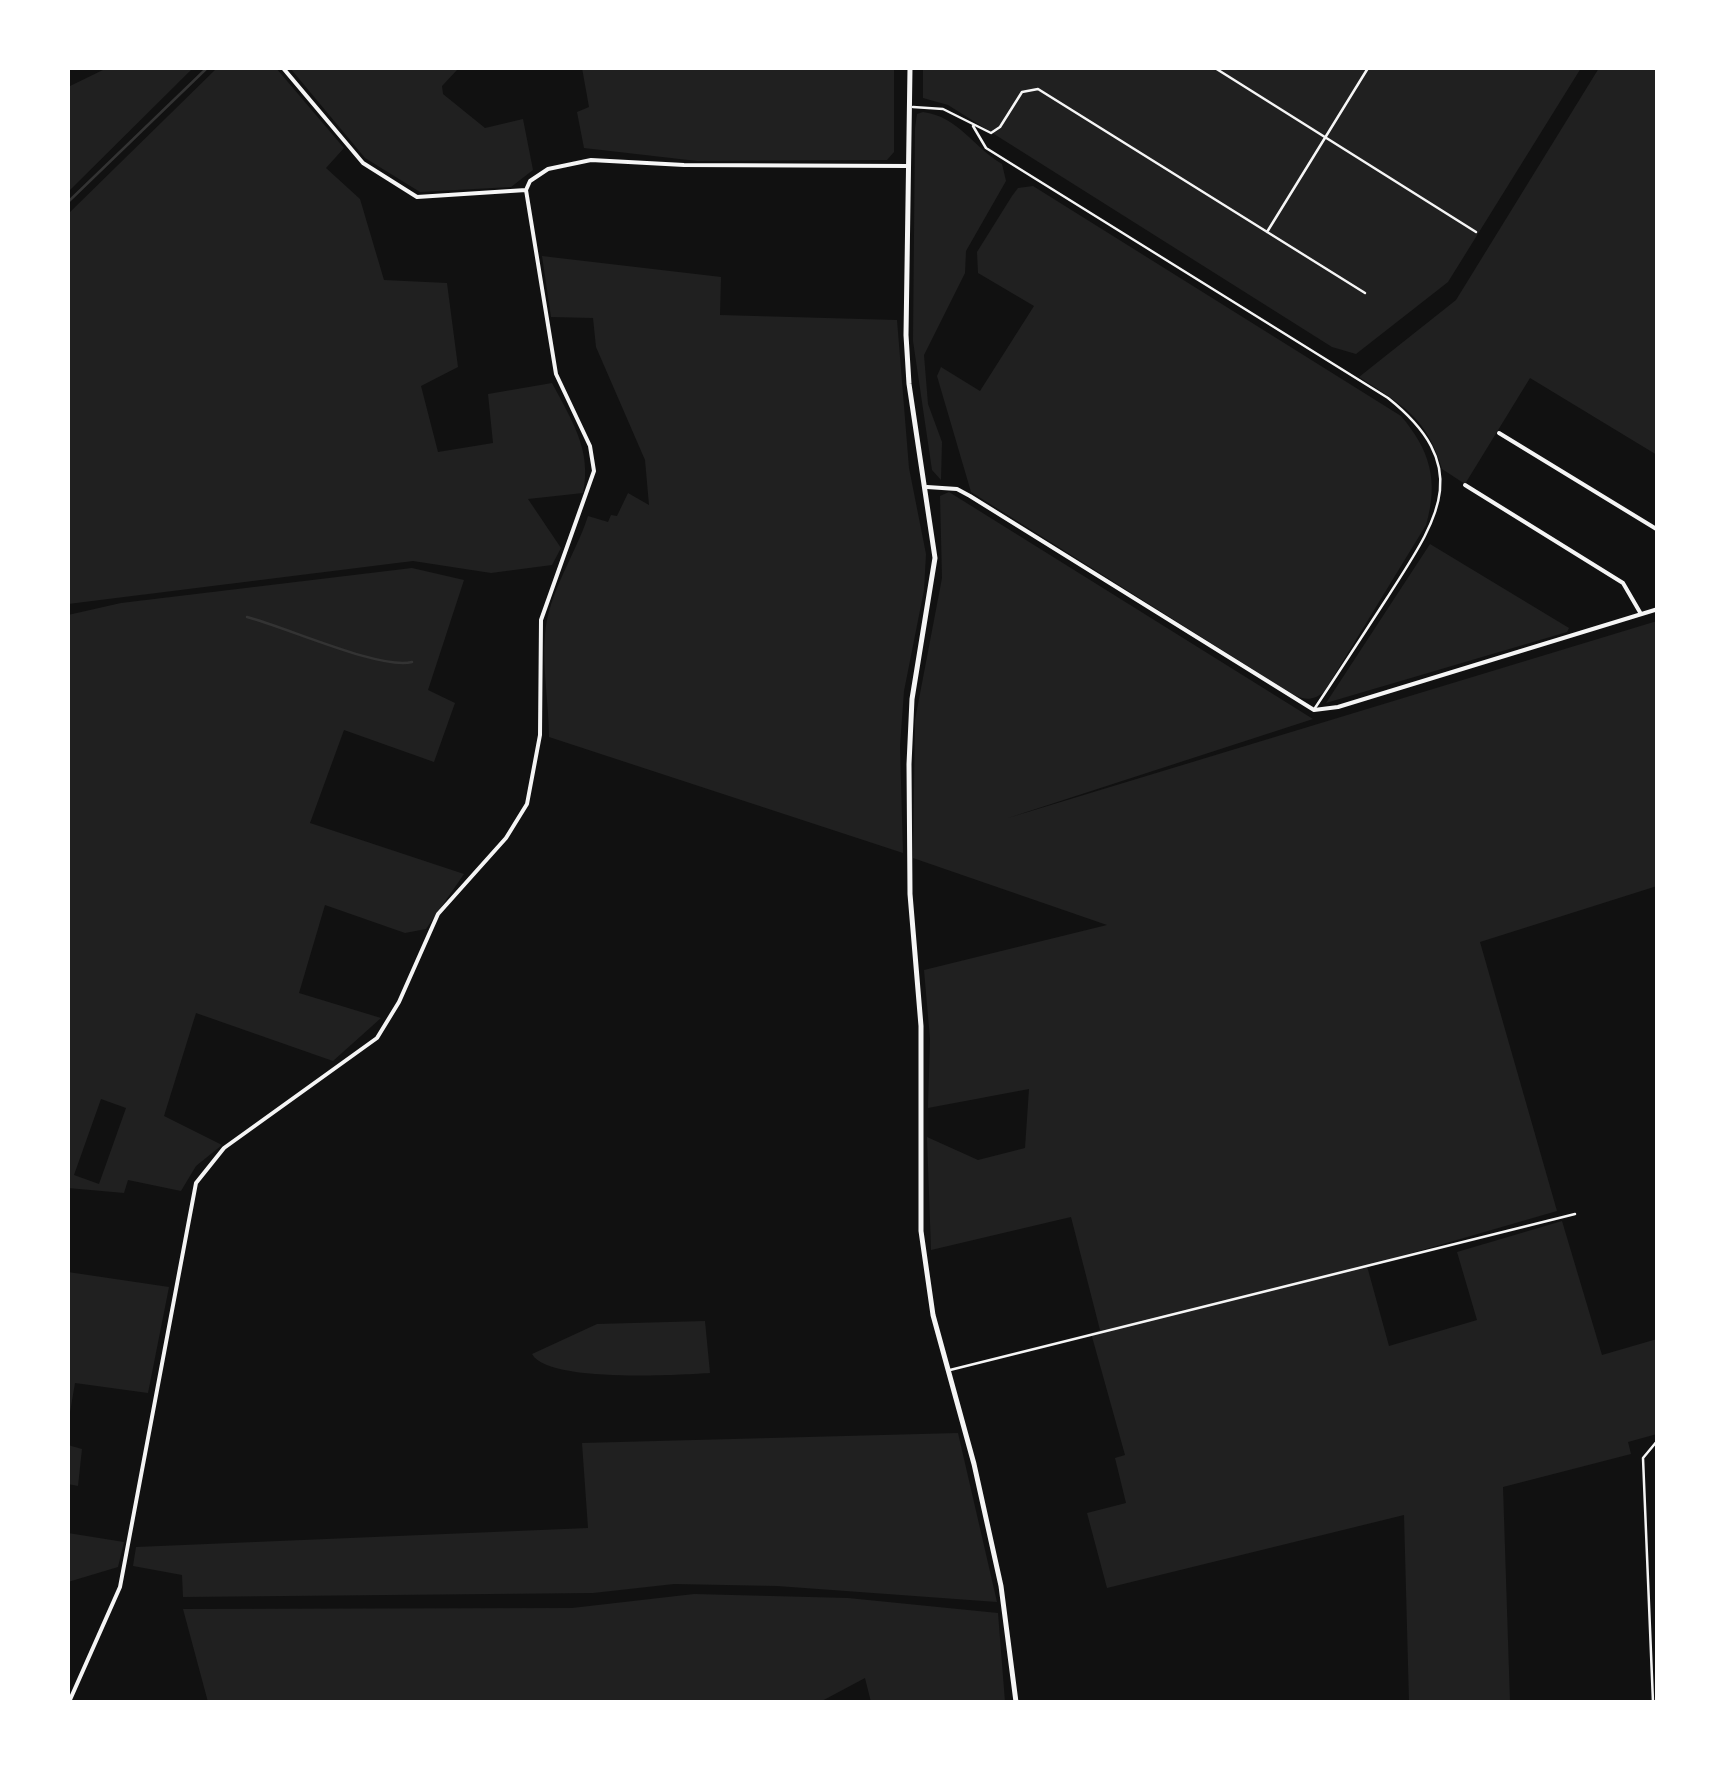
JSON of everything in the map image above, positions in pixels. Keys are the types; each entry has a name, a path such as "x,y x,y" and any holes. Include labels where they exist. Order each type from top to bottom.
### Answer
{"street":[{"path":"283,68 362,163 417,197 526,190"},
{"path":"910,68 909,384 935,558 912,700 910,894 921,1026 923,1261 1001,1586 1016,1702"},
{"path":"69,1702 120,1587 196,1182 224,1148 377,1038 399,1002 438,914 506,838 534,788 540,735 541,620 594,471 590,446 556,374 526,190 530,181 548,169 591,160 684,166 908,166"},
{"path":"1499,433 1658,530"},
{"path":"1465,485 1623,583 1641,614"},
{"path":"927,488 957,489 970,496 1314,710 1338,707 1658,609"}],"lane":[{"path":"1215,68 1476,232"},
{"path":"1266,232 1368,68"},
{"path":"910,106 943,109 984,132 996,131 1022,92 1038,89 1365,293"},
{"path":"973,126 986,148 1388,398 1424,433 1439,472 1433,527 1314,710"},
{"path":"948,1371 1575,1214"}],"path":[{"path":"1653,1702 1643,1458 1658,1440"}],"shaded area":[{"path":"107,68 193,68 68,192 68,87"},
{"path":"217,68 276,68 344,148 326,168 360,199 384,280 447,283 458,367 421,386 438,452 493,443 488,394 552,383 578,436 585,477 583,493 528,499 561,548 552,565 491,573 413,561 68,604 68,214"},
{"path":"290,68 471,68 457,70 442,86 443,94 485,128 523,119 533,170 511,187 420,192 365,158"},
{"path":"582,68 894,68 894,152 887,160 697,161 584,148 577,112 589,107"},
{"path":"923,68 1581,68 1448,282 1356,354 1332,347 948,105 923,98"},
{"path":"1599,68 1657,68 1657,455 1530,378 1465,484 1442,469 1428,436 1411,414 1359,377 1456,300"},
{"path":"923,112 956,126 1002,164 1006,181 966,251 965,273 924,355 928,404 942,442 941,480 932,470 913,341 915,128 917,114"},
{"path":"1033,186 1401,416 1419,441 1431,480 1426,525 1319,696 1304,698 1289,692 971,492 937,376 941,367 980,391 1034,306 978,273 977,252 1018,188"},
{"path":"542,256 721,277 720,315 897,320 909,468 926,554 924,590 904,691 900,746 903,853 549,737 545,635 556,589 588,516 608,522 611,515 617,516 628,493 649,505 645,460 596,347 593,318 551,317"},
{"path":"949,492 1313,719 1008,818 1657,621 1657,886 1480,942 1557,1211 1367,1266 1389,1346 1477,1320 1457,1252 1562,1221 1602,1355 1657,1339 1657,1434 1628,1442 1631,1454 1503,1487 1510,1702 1409,1702 1404,1515 1107,1588 1087,1513 1126,1503 1115,1458 1125,1455 1091,1333 1100,1330 1071,1217 931,1250 927,1137 978,1160 1025,1148 1029,1089 928,1108 930,1039 924,970 1107,925 913,858 915,720 942,578 940,496"},
{"path":"1430,544 1569,628 1567,632 1326,703"},
{"path":"412,568 464,580 428,690 455,703 434,762 344,730 310,823 464,874 426,929 405,933 325,905 299,993 381,1018 333,1061 196,1013 164,1116 222,1145 196,1166 181,1191 128,1180 124,1193 68,1188 68,615 121,603","holes":["101,1099 126,1108 99,1184 74,1175"]},
{"path":"68,1272 169,1287 148,1393 75,1383 68,1424"},
{"path":"705,1321 710,1373 587,1373 543,1363 532,1354 597,1324"},
{"path":"958,1433 997,1602 777,1586 674,1584 593,1593 183,1597 182,1575 133,1566 136,1547 588,1528 582,1443"},
{"path":"68,1445 82,1449 78,1486 68,1484"},
{"path":"68,1533 124,1542 118,1567 68,1582"},
{"path":"694,1594 848,1598 998,1613 1005,1702 871,1702 865,1678 820,1702 208,1702 183,1609 572,1608"}],"waterway":[{"path":"68,202 207,68"},
{"path":"247,617 356,654 397,663 412,662"}]}
